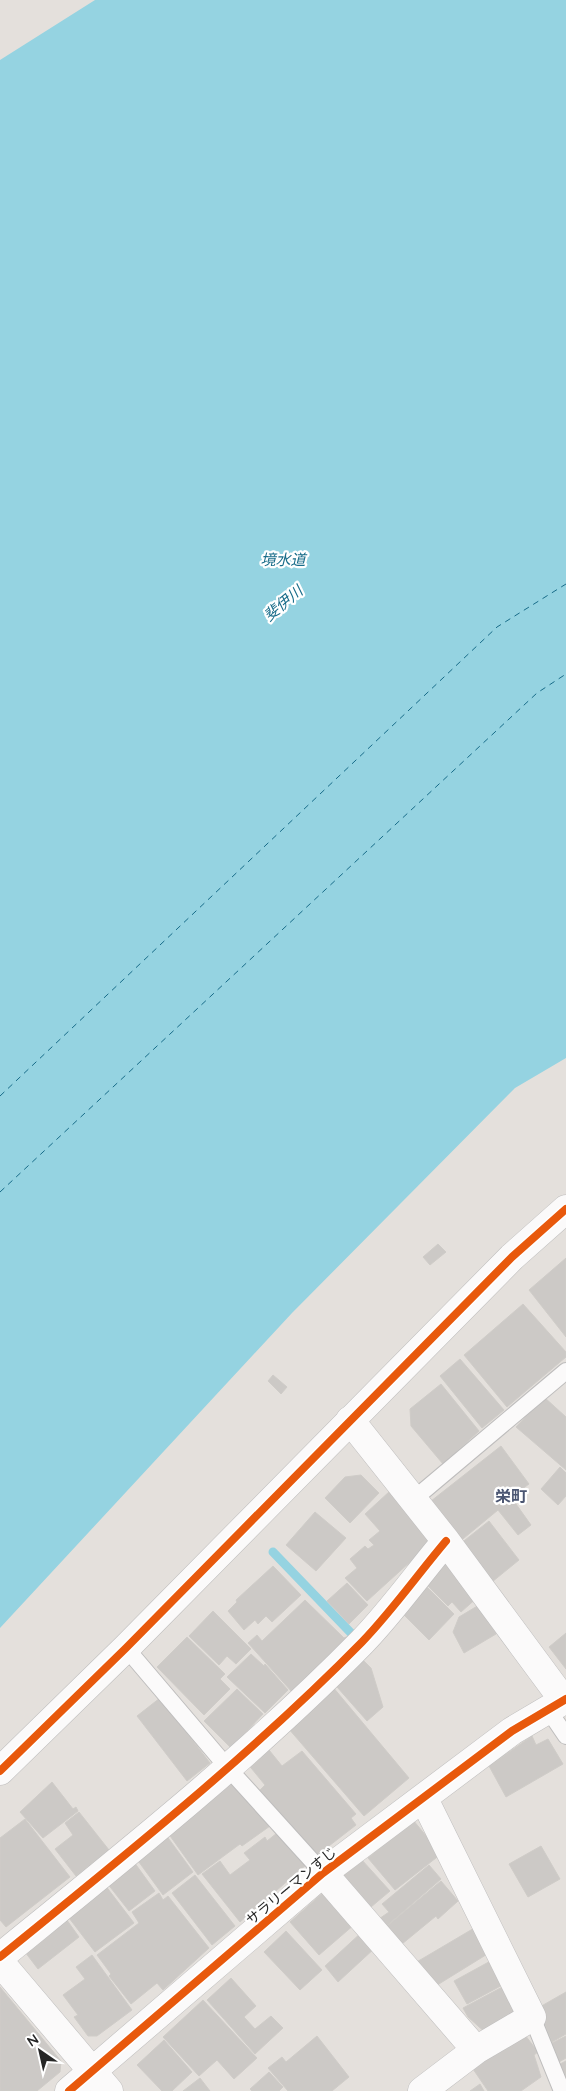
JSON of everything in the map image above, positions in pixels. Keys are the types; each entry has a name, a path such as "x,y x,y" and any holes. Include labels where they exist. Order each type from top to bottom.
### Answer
{"street":[{"path":"0,1771 126,1648 512,1257 566,1209"},
{"path":"350,1420 446,1540 560,1703"},
{"path":"0,1957 228,1768 363,1641 446,1540"},
{"name":"サラリーマンすじ","path":"69,2091 101,2082 323,1873 424,1799 512,1731 560,1703"},
{"path":"422,2091 476,2050 532,2017 424,1799"},
{"path":"323,1873 476,2050"},
{"path":"0,1962 101,2082"}],"lane":[{"path":"414,1500 566,1371"},
{"path":"126,1648 228,1768 323,1873"},
{"path":"560,1703 566,1736"},
{"path":"532,2017 562,2091"}],"water":[{"name":"境水道","path":"95,0 566,0 566,1058 515,1088 292,1313 0,1628 0,60"}],"building":[{"path":"438,1244 446,1252 430,1265 423,1257"},
{"path":"566,1258 566,1337 529,1290"},
{"path":"523,1304 566,1352 566,1357 507,1407 464,1355"},
{"path":"460,1359 504,1410 482,1428 440,1376"},
{"path":"273,1375 287,1387 281,1394 268,1381"},
{"path":"441,1384 479,1431 443,1464 411,1426 410,1409"},
{"path":"544,1397 566,1417 566,1470 516,1427"},
{"path":"501,1446 529,1484 511,1497 531,1525 518,1535 498,1510 458,1543 426,1505"},
{"path":"560,1467 566,1473 566,1496 558,1505 541,1489"},
{"path":"361,1475 379,1493 350,1523 325,1498 345,1477"},
{"path":"390,1491 430,1540 421,1552 367,1601 345,1578 357,1568 350,1559 365,1546 368,1549 374,1545 369,1540 380,1531 365,1514"},
{"path":"315,1512 346,1538 316,1571 286,1545"},
{"path":"489,1521 519,1560 492,1582 460,1544"},
{"path":"445,1554 479,1596 461,1612 452,1602 448,1606 423,1581"},
{"path":"273,1566 301,1595 272,1622 266,1616 258,1624 255,1620 244,1630 228,1611 237,1602 236,1600"},
{"path":"422,1582 454,1614 429,1640 398,1609"},
{"path":"347,1583 368,1605 349,1624 327,1601"},
{"path":"305,1600 344,1638 349,1636 292,1692 248,1643 257,1635 262,1641"},
{"path":"479,1605 496,1634 464,1653 453,1632 459,1617"},
{"path":"213,1611 251,1649 236,1664 227,1656 219,1665 189,1636"},
{"path":"566,1633 566,1669 549,1647"},
{"path":"187,1637 225,1674 220,1679 230,1689 204,1715 157,1667"},
{"path":"356,1653 371,1668 383,1707 367,1721 330,1679"},
{"path":"251,1654 264,1666 265,1664 288,1690 265,1713 227,1677"},
{"path":"332,1686 409,1778 364,1816 288,1728"},
{"path":"237,1689 263,1714 231,1748 204,1721"},
{"path":"160,1698 210,1763 187,1781 137,1716"},
{"path":"532,1736 536,1745 548,1739 563,1764 506,1797 489,1766"},
{"path":"265,1745 282,1766 302,1751 356,1814 351,1818 356,1825 316,1856 259,1791 265,1785 247,1763"},
{"path":"229,1780 270,1826 242,1846 240,1844 198,1875 168,1833"},
{"path":"52,1782 73,1809 76,1807 78,1811 43,1838 20,1812"},
{"path":"79,1812 109,1850 76,1876 55,1849 73,1835 65,1823"},
{"path":"25,1819 70,1877 6,1927 0,1920 0,1838"},
{"path":"413,1820 441,1854 395,1890 368,1858"},
{"path":"277,1833 306,1865 240,1922 202,1874 220,1861 230,1875 250,1860 244,1853 265,1837 267,1841"},
{"path":"166,1835 193,1872 163,1895 136,1858"},
{"path":"541,1846 560,1879 528,1897 509,1864"},
{"path":"361,1859 390,1891 371,1907 343,1875"},
{"path":"134,1862 155,1891 129,1911 107,1883"},
{"path":"429,1865 441,1879 383,1929 376,1921 389,1912 382,1904"},
{"path":"195,1875 235,1926 212,1945 172,1893"},
{"path":"441,1881 458,1901 438,1919 436,1916 402,1944 387,1926"},
{"path":"105,1885 134,1923 95,1952 66,1914"},
{"path":"325,1891 355,1924 319,1955 290,1922"},
{"path":"159,1893 163,1900 168,1896 209,1948 163,1990 157,1983 131,2004 109,1976 111,1974 97,1955 139,1923 132,1912"},
{"path":"64,1916 79,1937 38,1969 22,1948"},
{"path":"476,1927 489,1953 434,1987 415,1963"},
{"path":"286,1931 322,1970 300,1990 264,1952"},
{"path":"362,1932 376,1947 338,1982 325,1966"},
{"path":"92,1955 132,2010 97,2036 88,2036 74,2017 78,2015 63,1995 85,1979 76,1967"},
{"path":"496,1958 508,1982 467,2004 454,1981"},
{"path":"231,1978 256,2006 244,2017 255,2029 271,2016 283,2028 255,2054 207,2000"},
{"path":"508,1984 519,2014 487,2034 468,2017 463,2008"},
{"path":"0,1987 61,2061 60,2072 37,2091 0,2091"},
{"path":"566,1992 566,2034 552,2042 538,2008"},
{"path":"203,2000 257,2058 234,2079 217,2060 199,2076 163,2037"},
{"path":"525,2035 538,2052 534,2055 541,2077 521,2091 488,2091 473,2069"},
{"path":"317,2036 349,2077 332,2091 288,2091 268,2068 282,2057 286,2062"},
{"path":"566,2036 566,2058 559,2062 552,2043"},
{"path":"164,2040 192,2072 172,2091 162,2091 137,2065"},
{"path":"566,2061 566,2078 560,2064"},
{"path":"269,2072 283,2087 279,2091 252,2091 250,2089"},
{"path":"200,2078 210,2091 183,2091"},
{"path":"480,2084 484,2091 470,2091"}],"waterway":[{"path":"273,1552 351,1633"}],"ferry route":[{"path":"0,1096 497,627 566,584"},
{"path":"0,1192 537,693 566,674"}],"cycle path":[{"path":"0,1771 126,1648 512,1257 566,1209"},
{"path":"0,1957 186,1804 276,1725 362,1642 446,1541"},
{"path":"69,2091 323,1873 512,1731 566,1699"}],"district":[{"name":"栄町","path":"511,1496"}],"water label":[{"name":"斐伊川","path":"283,603"}]}
